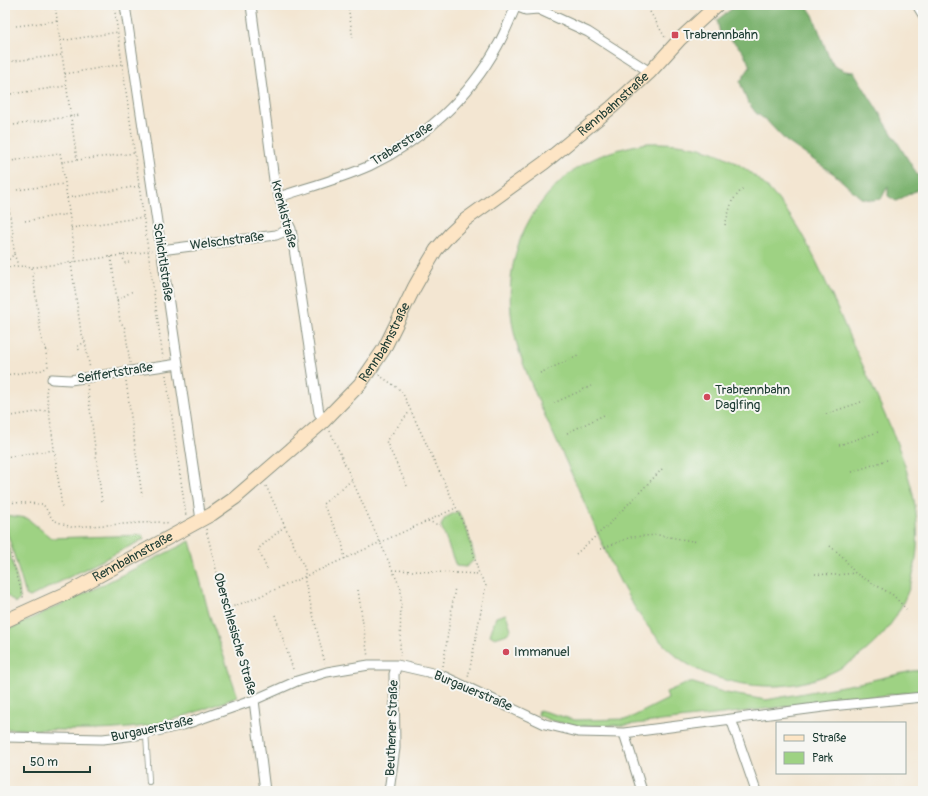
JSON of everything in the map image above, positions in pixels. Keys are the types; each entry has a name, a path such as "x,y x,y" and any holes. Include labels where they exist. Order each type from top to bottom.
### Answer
{"street":[{"name":"Schichtlstraße","path":"125,5 203,523"},
{"name":"Krenklstraße","path":"253,5 274,180 286,219 291,229 319,413 324,421"},
{"name":"Rennbahnstraße","path":"5,621 27,612 203,523 324,421 347,398 371,369 384,349 414,288 436,250 450,234 465,220 549,158 612,107 650,72 679,40 717,5"},
{"path":"917,5 923,15"},
{"path":"515,6 526,10 539,7 588,32 650,72"},
{"name":"Traberstraße","path":"279,197 368,166 414,139 437,122 465,92 481,72 498,45 515,6"},
{"name":"Welschstraße","path":"161,250 276,235 291,229"},
{"name":"Seiffertstraße","path":"52,379 70,380 178,364"},
{"name":"Burgauerstraße","path":"5,737 103,739 183,726 254,700 297,681 327,672 369,665 397,665 441,675 545,724 578,732 624,733 831,706 923,696"},
{"name":"Beuthener Straße","path":"389,791 394,748 394,674 397,665"},
{"name":"Oberschlesische Straße","path":"254,700 265,791"},
{"path":"731,719 756,791"},
{"path":"624,733 642,791"}],"lane":[{"path":"146,733 149,782"}],"path":[{"path":"70,5 55,6 77,160"},
{"path":"114,5 186,520"},
{"path":"348,5 353,40"},
{"path":"646,5 666,40 672,34 679,40"},
{"path":"16,26 57,21"},
{"path":"60,41 118,32"},
{"path":"5,61 62,55"},
{"path":"65,74 122,64"},
{"path":"11,94 66,86"},
{"path":"14,125 80,115"},
{"path":"5,162 60,153 76,262"},
{"path":"62,162 135,153"},
{"path":"17,190 65,183"},
{"path":"5,185 14,254 18,266"},
{"path":"67,198 139,186"},
{"path":"725,225 732,201 743,188"},
{"path":"25,221 69,214"},
{"path":"71,228 144,217"},
{"path":"5,268 18,266 32,267 76,262 161,250"},
{"path":"5,264 14,254"},
{"path":"122,255 125,263 129,262"},
{"path":"111,257 120,321 125,328 128,371 142,496"},
{"path":"71,262 81,332 85,342 102,502"},
{"path":"5,369 5,375 43,370 48,366 45,346 42,343 32,267"},
{"path":"117,300 133,291"},
{"path":"79,350 78,346 85,342"},
{"path":"45,350 50,353"},
{"path":"540,373 578,356"},
{"path":"371,369 398,388 403,394 468,533 480,574 486,585 466,686"},
{"path":"52,379 46,389 62,507"},
{"path":"554,403 591,386"},
{"path":"826,414 864,401"},
{"path":"5,417 49,410"},
{"path":"407,486 386,441 410,411"},
{"path":"567,433 604,415"},
{"path":"324,421 401,589 400,656 397,665"},
{"path":"839,445 878,432"},
{"path":"5,457 54,450"},
{"path":"852,472 890,459"},
{"path":"576,554 608,525 664,467"},
{"path":"260,476 305,569 305,582 327,672"},
{"path":"345,559 342,542 323,504 352,480"},
{"path":"5,502 43,504 53,520 71,527 158,522 175,525"},
{"path":"226,609 251,600 345,559 456,508"},
{"path":"428,521 440,526"},
{"name":"Oberschlesische Straße","path":"203,523 226,609 253,690 254,700"},
{"path":"267,569 258,549 285,526"},
{"path":"5,535 27,612"},
{"path":"600,549 631,537 658,535 698,542"},
{"path":"830,546 843,557 855,573 892,595 906,610"},
{"path":"392,570 480,574"},
{"path":"815,574 837,575 855,573"},
{"path":"441,675 455,587"},
{"path":"358,590 369,665"},
{"path":"275,615 297,681"}],"green space":[{"path":"737,5 807,6 813,15 828,55 834,66 845,71 854,72 920,179 919,189 896,201 888,196 888,186 881,199 872,200 861,198 834,174 786,141 766,120 756,113 747,101 740,82 750,67 748,61 739,47 720,33 717,20"},
{"name":"Trabrennbahn Daglfing","path":"648,143 689,146 703,149 728,158 752,174 785,208 798,228 821,272 893,434 908,475 917,517 917,539 916,560 911,583 904,601 887,629 869,648 848,664 813,680 772,686 741,684 712,676 686,663 667,647 650,629 635,609 611,563 541,407 519,351 511,313 510,293 515,255 521,237 530,219 552,190 575,169 601,155 631,146"},
{"path":"458,511 468,533 475,559 466,567 456,566 441,526 445,518"},
{"path":"5,515 27,518 51,538 143,535 144,539 30,597 26,595 5,525"},
{"path":"6,540 19,586 20,599 16,603 5,594"},
{"path":"190,541 209,614 238,697 181,717 145,726 93,730 5,729 5,631"},
{"path":"506,614 511,629 507,634 495,638 490,635 496,617"},
{"path":"923,670 923,691 626,725 578,726 552,721 538,715 539,710 575,720 628,719 668,699 666,692 690,682 726,693 766,700"}],"place":[{"name":"Trabrennbahn","path":"675,35"},
{"name":"Trabrennbahn Daglfing","path":"707,397"},
{"name":"Immanuel","path":"506,652"}]}
